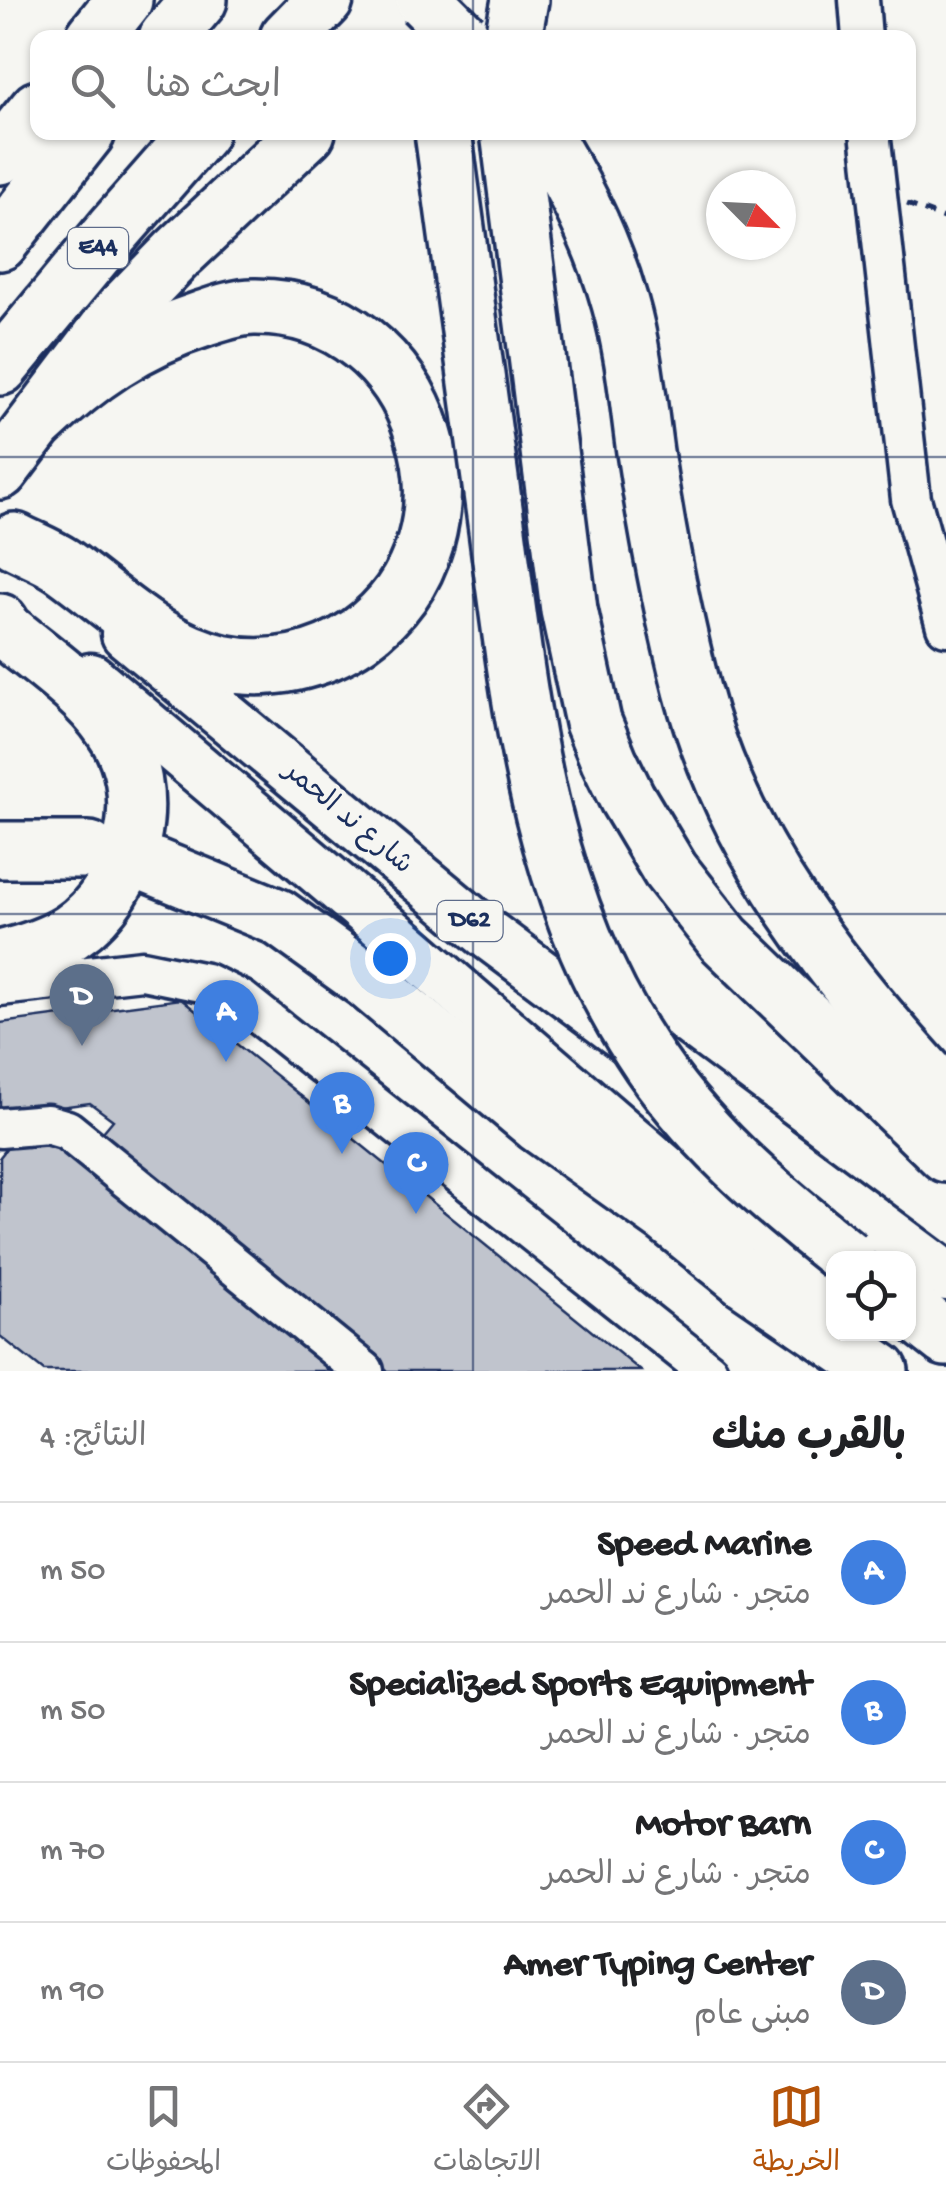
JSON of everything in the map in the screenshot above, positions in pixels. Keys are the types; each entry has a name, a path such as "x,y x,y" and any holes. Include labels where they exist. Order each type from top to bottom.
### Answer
{"highway":[{"path":"100,30 124,0"},
{"path":"174,30 199,0"},
{"path":"296,30 325,0"},
{"path":"424,0 429,30"},
{"path":"424,0 454,30"},
{"path":"419,30 452,0"},
{"path":"515,30 520,0"},
{"path":"0,156 30,119"},
{"path":"0,242 82,140"},
{"name":"E44","path":"0,367 193,140"},
{"path":"0,471 119,314 298,140"},
{"path":"444,140 522,718 544,825 566,899 612,1001 672,1094 747,1176 838,1251"},
{"path":"510,140 569,610 593,722 627,798 670,870 724,938 946,1154"},
{"path":"545,140 584,208 621,305 636,378 657,525 682,648 720,774 772,878 831,963 946,1096"},
{"path":"7,535 58,563 141,626 183,649 224,663 267,666 328,652 372,625 415,573 429,529 433,480 427,444 414,408 401,385 366,346 316,317 282,308 250,307 180,326 115,358 73,388 38,422"},
{"path":"0,622 92,702 115,731 130,764 136,801 128,855 122,873 102,904 56,940 39,949 0,959"},
{"path":"0,850 89,850"},
{"path":"153,866 278,917 367,981 538,1124 666,1214 745,1279 884,1371"},
{"path":"916,1314 946,1338"}],"main road":[{"name":"شارع ند الحمر","path":"7,535 486,934 946,1276"},
{"name":"شارع ند الحمر","path":"0,602 358,904 826,1313"},
{"path":"855,1341 884,1371"}],"street":[{"path":"858,0 861,30"},
{"path":"871,140 911,499 946,626"},
{"path":"0,986 142,970 206,983 241,1000 708,1371"},
{"path":"0,1128 48,1124 67,1130 364,1371"}],"building":[{"path":"181,999 641,1371 387,1371 98,1138 113,1120 90,1103 0,1115 0,1023"},
{"path":"44,1131 340,1371 44,1371 0,1336 0,1157 16,1137"}],"place":[{"name":"Amer Typing Center","path":"82,1046"},
{"name":"Speed Marine","path":"226,1062"},
{"name":"Specialized Sports Equipment","path":"342,1154"},
{"name":"Motor Barn","path":"416,1214"}]}
